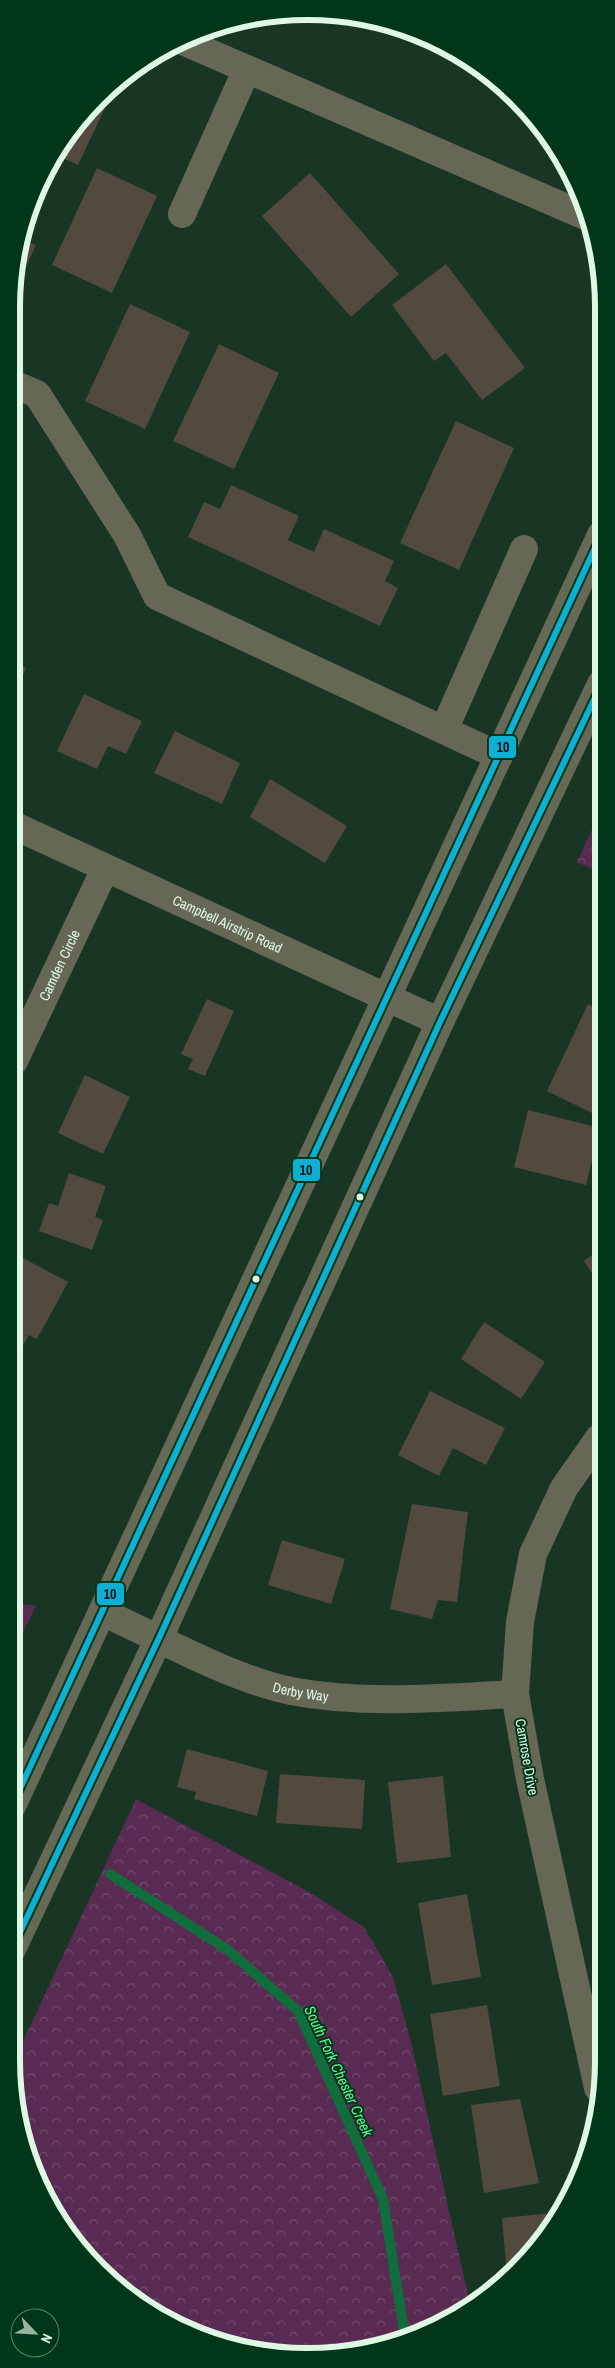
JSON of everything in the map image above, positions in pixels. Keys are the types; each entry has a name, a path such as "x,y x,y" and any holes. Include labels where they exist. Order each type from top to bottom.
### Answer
{"main road":[{"path":"20,1789 595,548"},
{"path":"20,1932 159,1638 440,1022 595,695"}],"street":[{"path":"191,45 579,214"},
{"path":"182,214 248,69"},
{"path":"20,387 37,394 128,535 158,596 499,756"},
{"path":"444,730 524,549"},
{"name":"Campbell Airstrip Road","path":"20,828 440,1022"},
{"name":"Camden Circle","path":"20,1048 105,869"},
{"name":"Camrose Drive","path":"594,2072 530,1779 515,1694 520,1622 533,1554 564,1488 595,1444"},
{"name":"Derby Way","path":"102,1612 222,1669 290,1690 349,1699 405,1700 515,1694"}],"green space":[{"path":"595,823 595,871 577,862"},
{"path":"20,1604 36,1606 20,1639"},
{"path":"136,1799 309,1892 364,1927 393,1977 410,2038 469,2299 435,2318 400,2333 345,2346 308,2348 270,2346 215,2333 180,2318 148,2300 118,2277 91,2250 68,2220 50,2188 35,2153 22,2098 20,2048"}],"building":[{"path":"102,106 105,108 78,165 62,158 79,132"},
{"path":"97,168 157,196 112,293 52,265"},
{"path":"310,173 399,274 351,317 262,216"},
{"path":"28,242 36,245 22,276"},
{"path":"446,264 525,368 482,400 446,353 434,361 392,305"},
{"path":"130,304 190,332 145,429 85,401"},
{"path":"219,344 279,373 234,469 173,441"},
{"path":"456,421 514,448 459,570 400,543"},
{"path":"231,485 299,516 288,540 314,552 324,529 394,561 385,581 398,588 380,626 188,537 204,502 220,509"},
{"path":"20,665 26,668 20,682"},
{"path":"84,694 142,721 126,754 108,746 97,769 57,751"},
{"path":"175,731 240,763 222,804 154,773"},
{"path":"270,779 347,826 325,863 250,817"},
{"path":"207,999 234,1011 205,1076 188,1069 193,1059 181,1054"},
{"path":"588,1004 595,1008 594,1114 547,1091"},
{"path":"85,1075 130,1097 103,1154 58,1133"},
{"path":"528,1110 595,1127 595,1148 586,1185 514,1167"},
{"path":"69,1173 106,1186 95,1217 103,1220 92,1250 39,1231 49,1203 58,1206"},
{"path":"595,1253 595,1278 584,1261"},
{"path":"21,1257 68,1282 37,1339 29,1335 20,1350"},
{"path":"484,1322 545,1362 521,1399 461,1359"},
{"path":"430,1391 505,1428 486,1465 453,1448 439,1476 398,1455"},
{"path":"412,1504 468,1512 457,1602 438,1600 432,1619 390,1609"},
{"path":"282,1540 345,1559 331,1604 268,1585"},
{"path":"187,1749 268,1771 257,1816 194,1799 196,1792 177,1787"},
{"path":"280,1774 365,1780 362,1829 276,1823"},
{"path":"443,1776 451,1857 397,1863 388,1782"},
{"path":"467,1894 481,1977 432,1985 418,1903"},
{"path":"487,2005 500,2086 443,2096 430,2014"},
{"path":"520,2099 539,2183 484,2193 471,2105"},
{"path":"551,2213 536,2236 506,2268 502,2218"}],"waterway":[{"name":"South Fork Chester Creek","path":"110,1874 228,1950 298,2011 383,2199 404,2331"}],"transit line":[{"name":"10","path":"20,1789 595,548"},
{"name":"10","path":"20,1932 159,1638 440,1022 595,698"}]}
